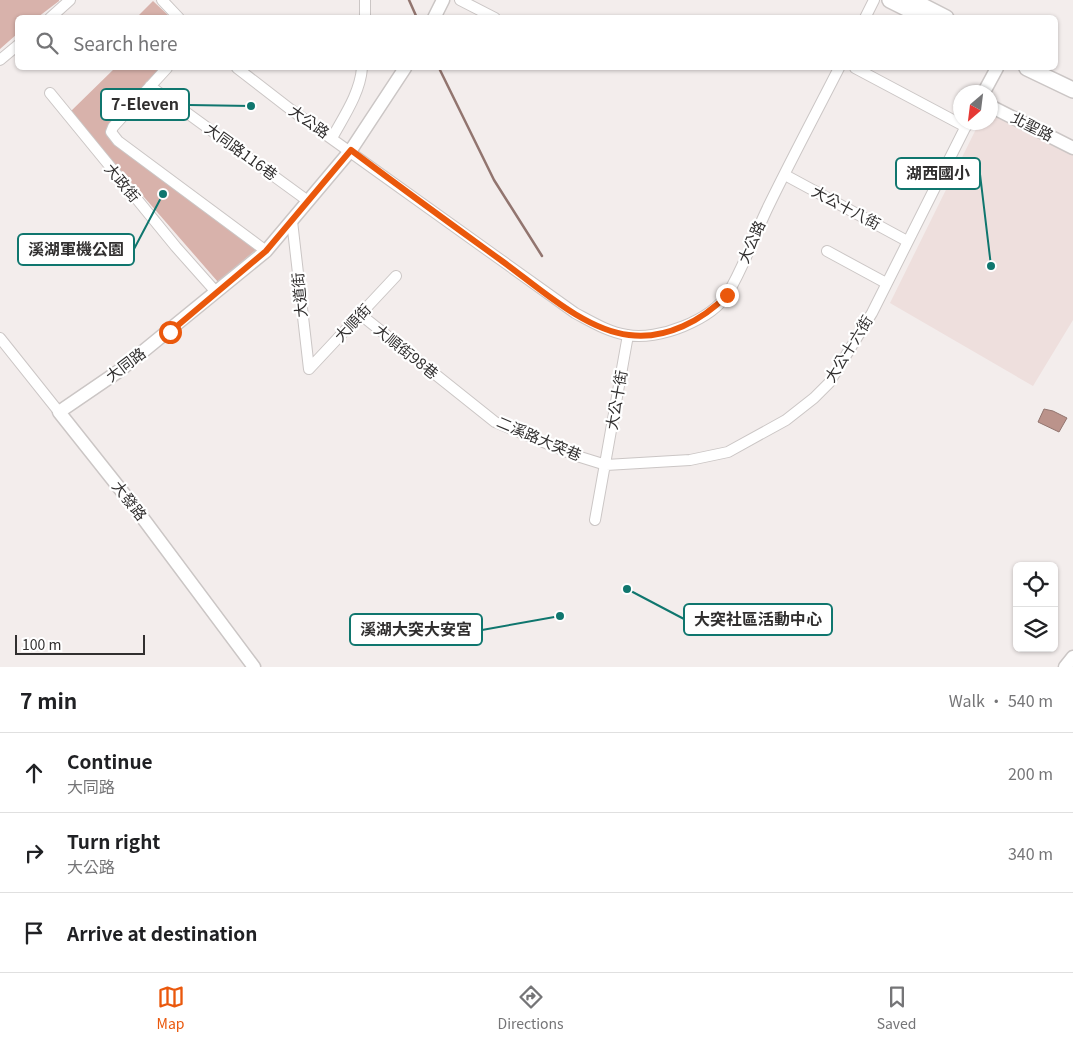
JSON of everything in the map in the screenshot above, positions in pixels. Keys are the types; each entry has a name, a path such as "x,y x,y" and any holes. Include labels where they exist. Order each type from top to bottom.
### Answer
{"main road":[{"path":"890,0 919,15"},
{"path":"911,0 940,15"},
{"path":"1031,70 1073,90"},
{"path":"1048,70 1073,82"}],"street":[{"path":"53,15 70,0"},
{"path":"162,0 176,15"},
{"path":"365,0 365,15"},
{"path":"436,15 443,0"},
{"path":"460,0 489,15"},
{"path":"866,15 874,0"},
{"path":"0,60 15,48"},
{"path":"165,70 113,127 111,132 118,141 266,251"},
{"name":"大公路","path":"240,70 290,109 351,150 575,313 600,326 628,335 673,331 698,319 715,307 727,295 838,70"},
{"path":"332,138 352,101 361,79 362,70"},
{"name":"大同路","path":"59,412 119,371 266,251 351,150 404,70"},
{"path":"859,70 953,118"},
{"path":"988,85 996,70"},
{"name":"大同路116巷","path":"150,86 308,201"},
{"name":"大政街","path":"50,93 108,166 216,292"},
{"name":"北聖路","path":"998,110 1073,148"},
{"name":"大公十六街","path":"606,465 714,456 728,452 786,420 814,398 829,383 864,326 964,130"},
{"name":"大公十八街","path":"785,175 907,241"},
{"name":"大道街","path":"292,221 309,369"},
{"path":"827,251 886,283"},
{"name":"大順街","path":"309,369 396,276"},
{"name":"大順街98巷","path":"361,315 452,389"},
{"name":"大公十街","path":"595,520 628,335"},
{"name":"大發路","path":"0,338 136,509 254,667"},
{"name":"二溪路大突巷","path":"452,389 495,422 513,431 577,456 606,465"},
{"path":"1065,667 1073,657"}],"shaded area":[{"path":"0,0 59,0 41,15 15,15 15,36 0,49"},
{"path":"153,1 168,15 139,15"},
{"path":"113,70 160,70 109,134 258,248 218,282 70,112"},
{"path":"998,114 1073,155 1073,320 1033,386 890,303 976,130 998,130"},
{"path":"1044,409 1067,418 1059,432 1038,422"}],"waterway":[{"path":"409,0 416,15"},
{"path":"440,70 494,180 542,256"}],"place":[{"name":"7-Eleven","path":"251,106"},
{"name":"溪湖軍機公園","path":"163,194"},
{"name":"湖西國小","path":"991,266"},
{"name":"大突社區活動中心","path":"627,589"},
{"name":"溪湖大突大安宮","path":"560,616"}],"route":[{"path":"170,332 266,251 351,150 556,300 575,313 600,326 628,335 641,336 673,331 698,319 715,307 727,295"}]}
